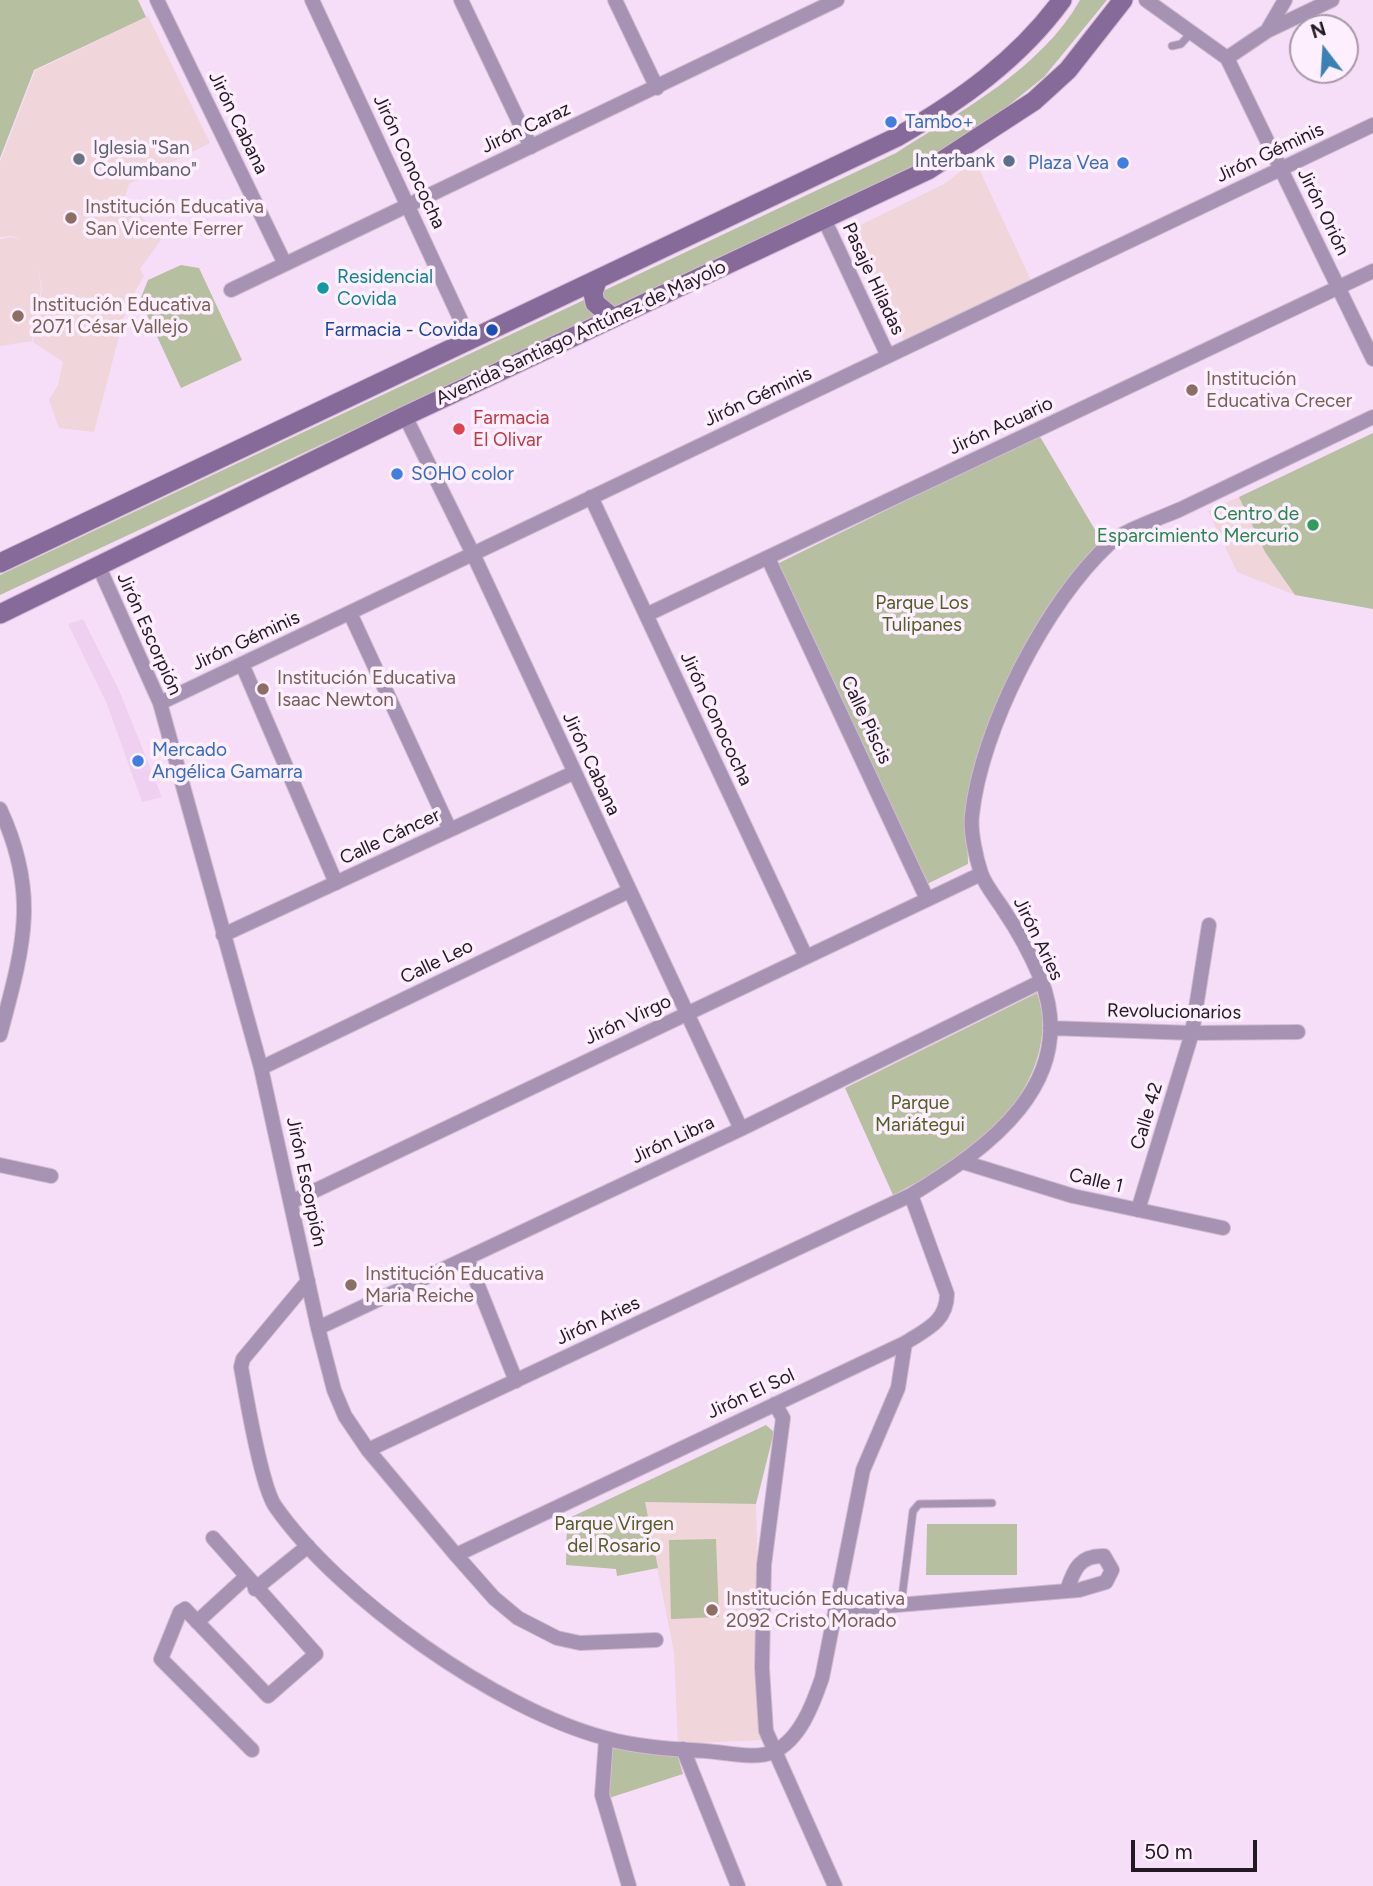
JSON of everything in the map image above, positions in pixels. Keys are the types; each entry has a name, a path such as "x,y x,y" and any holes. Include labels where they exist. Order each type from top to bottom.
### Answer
{"main road":[{"name":"Avenida Santiago Antúnez de Mayolo","path":"0,564 871,151 926,121 971,91 1012,56 1062,0"},
{"name":"Avenida Santiago Antúnez de Mayolo","path":"0,614 405,416 928,170 1034,102 1068,70 1123,0"},
{"path":"597,281 593,293 595,303 614,318"},
{"path":"575,291 586,297 592,306 592,328"}],"street":[{"name":"Jirón Cabana","path":"157,0 285,264"},
{"name":"Jirón Conococha","path":"312,0 470,340"},
{"path":"461,0 531,147"},
{"path":"615,0 657,88"},
{"name":"Jirón Caraz","path":"231,289 837,0"},
{"name":"Jirón Orión","path":"1146,0 1227,58 1373,359"},
{"path":"1267,31 1285,0"},
{"path":"1227,58 1267,31 1332,0"},
{"name":"Jirón Géminis","path":"160,703 1373,125"},
{"name":"Pasaje Hiladas","path":"824,219 888,356"},
{"name":"Jirón Acuario","path":"646,615 1373,271"},
{"name":"Jirón Cabana","path":"405,416 473,554 740,1129"},
{"name":"Jirón Aries","path":"368,1450 911,1195 992,1141 1035,1085 1046,1059 1050,1028 1042,981 1015,928 981,874 971,818 980,767 1013,685 1064,594 1111,542 1373,417"},
{"name":"Jirón Conococha","path":"591,498 806,957"},
{"name":"Calle Piscis","path":"768,558 927,899"},
{"name":"Jirón Escorpión","path":"99,567 160,703 261,1068 318,1328 334,1390 345,1416 368,1450 456,1555 505,1608 534,1628 557,1638 604,1644 656,1640"},
{"path":"350,613 450,830"},
{"path":"242,664 336,883"},
{"name":"Calle Cáncer","path":"223,934 573,773"},
{"path":"0,809 19,859 25,909 20,960 0,1035"},
{"name":"Jirón Virgo","path":"291,1202 981,874"},
{"name":"Calle Leo","path":"261,1068 629,891"},
{"name":"Calle 42","path":"1138,1210 1192,1033 1209,925"},
{"name":"Jirón Libra","path":"318,1328 740,1129 1042,981"},
{"name":"Revolucionarios","path":"1050,1028 1192,1033 1298,1032"},
{"name":"Calle 1","path":"963,1162 1059,1193 1223,1228"},
{"path":"0,1165 51,1176"},
{"name":"Jirón El Sol","path":"456,1555 905,1343 936,1324 942,1317 947,1300 911,1195"},
{"path":"467,1258 516,1381"},
{"path":"308,1281 243,1359 241,1367 272,1501 308,1546 368,1604 471,1676 534,1712 606,1739 683,1749 760,1755 776,1751 788,1741 812,1706 822,1678 863,1470 898,1388 905,1343"},
{"path":"775,1404 783,1418 764,1565 762,1668 766,1731 835,1886"},
{"path":"213,1538 245,1578 316,1654 268,1696 185,1609 180,1612 162,1659 252,1750"},
{"path":"256,1589 308,1546"},
{"path":"197,1622 245,1578"},
{"path":"836,1611 1067,1590"},
{"path":"606,1739 602,1795 629,1886"},
{"path":"683,1749 738,1886"}],"lane":[{"path":"1172,46 1181,44 1193,32"},
{"path":"901,1606 913,1511 919,1504 992,1503"}],"shaded area":[{"name":"Institución Educativa San Vicente Ferrer","path":"148,16 210,143 129,184 124,200 163,237 140,269 144,276 127,306 94,432 59,428 49,400 58,385 63,362 33,342 42,290 38,265 41,290 32,341 0,346 0,239 12,237 21,241 13,236 0,237 0,162 35,71"},
{"path":"975,160 1031,280 904,340 852,229 944,184"},
{"path":"1239,497 1265,552 1295,595 1237,572 1208,511"},
{"path":"83,619 119,690 162,797 142,802 107,704 68,624"},
{"name":"Institución Educativa 2092 Cristo Morado","path":"644,1502 756,1504 762,1740 678,1744 674,1652"}],"green space":[{"path":"0,0 138,0 146,17 34,70 0,158"},
{"path":"1080,0 1107,0 1044,77 984,125 919,165 0,595 0,575 896,153 973,104 1022,68 1064,25"},
{"path":"181,265 199,268 242,360 181,388 140,300 148,280"},
{"name":"Centro de Esparcimiento Mercurio","path":"1373,433 1373,609 1295,595 1265,552 1239,497"},
{"name":"Parque Los Tulipanes","path":"1039,435 1101,540 1065,586 1019,665 967,824 968,864 927,884 777,564"},
{"name":"Parque Mariátegui","path":"1037,993 1042,1014 1042,1035 1038,1056 1020,1096 1007,1114 967,1153 893,1195 845,1088"},
{"name":"Parque Virgen del Rosario","path":"766,1425 774,1432 756,1504 645,1502 658,1568 617,1576 616,1569 566,1565 567,1519"},
{"path":"927,1524 1017,1524 1017,1575 926,1575"},
{"path":"716,1539 719,1617 671,1619 669,1540"},
{"path":"611,1748 677,1754 683,1774 609,1798"}],"place":[{"name":"Tambo+","path":"891,122"},
{"name":"Iglesia \"San Columbano\"","path":"79,159"},
{"name":"Interbank","path":"1009,161"},
{"name":"Plaza Vea","path":"1123,163"},
{"name":"Institución Educativa San Vicente Ferrer","path":"71,218"},
{"name":"Residencial Covida","path":"323,288"},
{"name":"Institución Educativa 2071 César Vallejo","path":"18,316"},
{"name":"Farmacia - Covida","path":"492,330"},
{"name":"Institución Educativa Crecer","path":"1192,390"},
{"name":"Farmacia El Olivar","path":"459,429"},
{"name":"SOHO color","path":"397,474"},
{"name":"Centro de Esparcimiento Mercurio","path":"1313,525"},
{"name":"Institución Educativa Isaac Newton","path":"263,689"},
{"name":"Mercado Angélica Gamarra","path":"138,761"},
{"name":"Institución Educativa Maria Reiche","path":"351,1285"},
{"name":"Institución Educativa 2092 Cristo Morado","path":"712,1610"}]}
